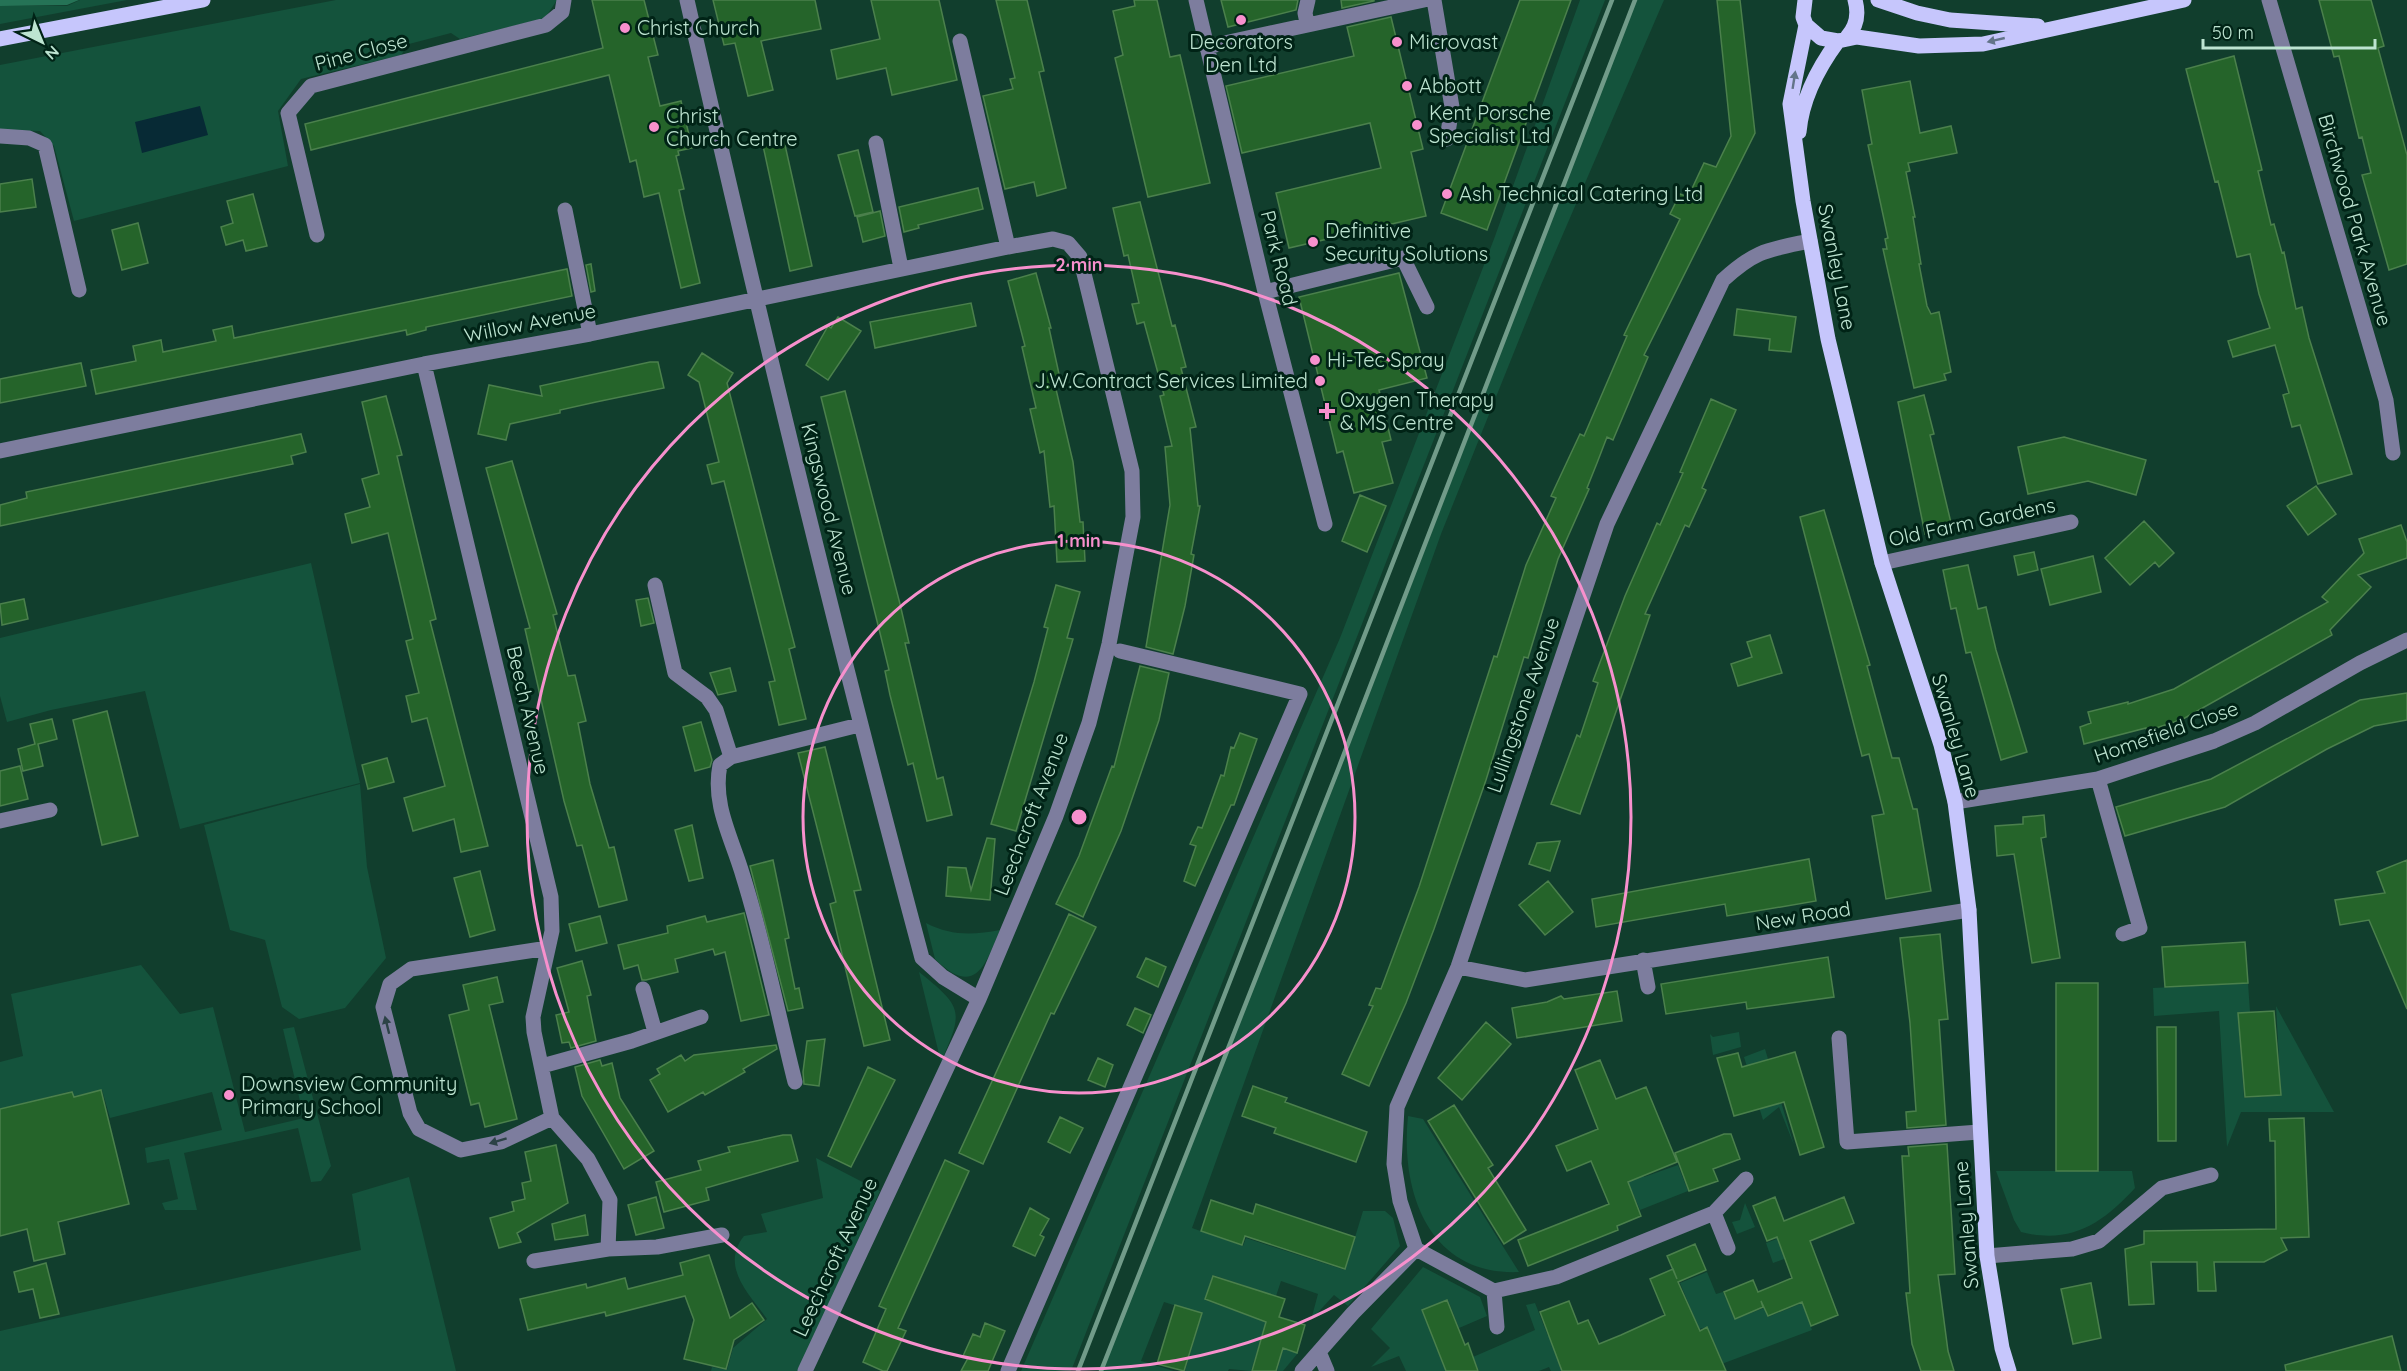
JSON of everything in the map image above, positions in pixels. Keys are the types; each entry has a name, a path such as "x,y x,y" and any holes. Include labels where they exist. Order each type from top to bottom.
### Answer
{"main road":[{"path":"0,39 203,0"},
{"name":"Swanley Lane","path":"1798,0 1804,21 1790,105 1810,241 1828,339 1882,563 1941,744 1955,802 1969,910 1978,1132 1987,1256 2001,1348 2009,1371"},
{"path":"1805,0 1804,21 1821,38 1919,46 1983,44 2184,0"},
{"name":"Swanley Lane","path":"1797,159 1800,117 1807,95 1824,59 1854,29 1858,9 1855,0"},
{"path":"1878,0 1917,14 1950,20 2053,27"}],"street":[{"name":"Pine Close","path":"317,235 288,112 311,86 546,26 562,12 564,0"},
{"name":"Kingswood Avenue","path":"687,0 756,298 860,724 922,958 943,977 979,999"},
{"name":"Park Road","path":"1196,0 1265,292 1325,524"},
{"path":"1307,23 1305,13 1308,0"},
{"path":"1206,47 1307,23 1424,0"},
{"path":"1434,0 1452,107 1446,139"},
{"name":"Birchwood Park Avenue","path":"2269,0 2386,400 2392,453"},
{"path":"960,41 1008,247"},
{"path":"0,136 30,138 45,145 79,290"},
{"path":"876,143 901,268"},
{"path":"565,210 590,334"},
{"name":"Willow Avenue","path":"0,451 424,364 590,334 1008,247 1053,239 1068,243"},
{"name":"Lullingstone Avenue","path":"1416,1249 1400,1201 1394,1164 1397,1107 1458,967 1607,524 1723,280 1763,250 1810,241"},
{"name":"Leechcroft Avenue","path":"805,1371 979,999 1056,816 1089,723 1109,644 1133,517 1132,471 1109,367 1080,257 1068,243"},
{"path":"1265,292 1403,258 1427,307"},
{"name":"Beech Avenue","path":"424,364 551,897 552,931 533,1017 552,1118"},
{"name":"Old Farm Gardens","path":"1882,563 2071,522"},
{"path":"655,585 675,673 707,697 716,710 731,757"},
{"name":"Homefield Close","path":"1955,802 2098,779 2214,741 2255,723 2360,663 2407,640"},
{"path":"1008,1371 1300,694 1120,651"},
{"path":"795,1082 743,876 726,827 716,786 720,765 731,757 860,724"},
{"path":"2098,779 2140,928 2123,934"},
{"path":"0,821 50,810"},
{"name":"New Road","path":"1458,967 1525,980 1969,910"},
{"path":"548,948 411,969 390,984 383,1007 410,1113 419,1129 460,1150 501,1142 552,1118 588,1159 610,1200 608,1249"},
{"path":"1643,960 1648,987"},
{"path":"643,989 655,1032"},
{"path":"542,1066 701,1017"},
{"path":"1839,1038 1847,1142 1978,1132"},
{"path":"1987,1256 2072,1249 2099,1241 2162,1188 2211,1174"},
{"path":"1302,1371 1353,1313 1416,1249 1494,1291 1556,1277 1714,1213 1746,1179"},
{"path":"1714,1213 1728,1248"},
{"path":"534,1261 608,1249 657,1247 722,1235"},
{"path":"1494,1291 1497,1327"},
{"path":"1319,1352 1327,1371"}],"green space":[{"path":"0,0 79,0 67,5 0,6"},
{"path":"80,0 127,0 0,24 0,6 67,6"},
{"path":"336,0 557,0 545,18 460,39 451,33 409,44 401,55 301,79 278,111 288,166 74,221 54,146 40,131 0,130 0,65"},
{"path":"1580,0 1605,0 1071,1371 1021,1371 1340,638 1494,239"},
{"path":"1636,0 1664,0 1541,285 1441,534 1192,1228 1243,1246 1246,1238 1345,1270 1363,1211 1385,1211 1393,1218 1400,1246 1348,1306 1334,1295 1311,1320 1318,1294 1281,1281 1276,1296 1213,1275 1205,1300 1277,1326 1260,1342 1251,1371 1229,1369 1228,1371 1185,1371 1202,1314 1164,1302 1141,1361 1174,1371 1100,1371 1341,768"},
{"path":"311,563 360,783 180,829 145,691 51,710 7,722 0,696 0,638"},
{"path":"360,784 367,867 386,958 345,1008 299,1019 282,1007 265,940 230,930 204,825"},
{"path":"926,923 944,930 962,933 1000,930 989,955 977,973 960,976 935,959"},
{"path":"141,965 180,1014 213,1007 245,1132 304,1118 283,1029 294,1027 331,1166 321,1181 311,1182 298,1128 184,1153 197,1210 165,1210 162,1203 178,1199 169,1159 147,1163 145,1148 222,1130 212,1092 110,1118 102,1090 74,1096 72,1091 0,1109 0,1062 23,1056 11,994"},
{"path":"919,972 945,994 955,1011 956,1021 941,1062"},
{"path":"2248,983 2250,1012 2238,1013 2244,1098 2281,1095 2276,1006 2334,1112 2241,1112 2227,1147 2219,1011 2154,1016 2153,988"},
{"path":"1739,1032 1741,1047 1713,1055 1710,1034 1713,1037"},
{"path":"1765,1049 1794,1145 1779,1107 1763,1120 1744,1057"},
{"path":"1408,1116 1423,1119 1519,1272 1488,1270 1463,1260 1442,1244 1427,1224 1416,1200 1409,1173"},
{"path":"1635,1155 1644,1177 1678,1165 1688,1191 1640,1210 1617,1156"},
{"path":"816,1158 880,1191 799,1371 711,1371 712,1367 727,1370 733,1348 767,1319 740,1280 736,1270 737,1248 744,1236 767,1232 761,1214 823,1198"},
{"path":"1996,1171 2132,1171 2135,1188 2111,1211 2085,1228 2055,1236 2039,1235 2021,1232 2014,1220"},
{"path":"409,1177 456,1371 0,1371 0,1331 361,1250 352,1194"},
{"path":"1745,1203 1755,1227 1737,1234 1732,1222 1740,1220"},
{"path":"1787,1235 1795,1255 1773,1263 1766,1243"},
{"path":"1423,1267 1480,1297 1487,1316 1459,1328 1448,1300 1422,1310 1438,1351 1453,1371 1406,1371 1399,1356 1371,1367 1390,1348 1371,1329"},
{"path":"1707,1272 1716,1294 1723,1292 1735,1319 1764,1308 1768,1317 1802,1303 1812,1330 1703,1371 1723,1362 1707,1327 1699,1329 1680,1283"},
{"path":"1535,1303 1548,1336 1564,1331 1580,1371 1551,1371 1549,1367 1539,1371 1479,1371 1473,1357 1535,1330 1526,1305"},
{"path":"1283,1349 1298,1353 1283,1371 1277,1371"}],"water":[{"path":"200,106 208,135 142,153 135,122"}],"building":[{"path":"592,0 644,0 658,55 648,57 660,106 681,101 692,148 678,151 679,155 676,156 684,189 679,190 700,283 681,288 659,193 644,197 636,160 630,162 609,75 311,150 305,124 603,48"},
{"path":"713,0 815,0 821,29 761,41 773,90 748,96 735,43 724,45"},
{"path":"871,0 939,0 957,80 892,95 886,68 837,79 831,50 880,39"},
{"path":"996,0 1027,0 1044,71 1039,72 1066,188 1037,196 1034,182 1005,189 983,96 1013,89 1010,79 1015,78"},
{"path":"1134,0 1157,0 1170,57 1180,55 1210,183 1148,197 1115,58 1123,55 1113,11 1135,6"},
{"name":"Decorators Den Ltd","path":"1221,0 1298,0 1296,10 1228,27"},
{"path":"1341,0 1374,0 1374,1 1342,8"},
{"path":"1520,0 1571,0 1487,230 1441,213"},
{"path":"1717,0 1740,0 1755,133 1644,355 1648,357 1613,440 1607,437 1587,488 1589,489 1558,559 1528,658 1524,657 1486,780 1434,929 1406,1003 1369,1086 1342,1074 1373,1006 1369,1005 1376,988 1381,989 1419,887 1526,565 1556,498 1551,496 1580,434 1584,436 1627,336 1624,335 1680,219 1670,214 1680,194 1688,197 1704,163 1716,167 1731,136"},
{"path":"2319,0 2371,0 2384,46 2378,48 2407,155 2407,264 2389,270 2362,175 2371,173 2362,137 2359,138 2339,56 2334,57"},
{"path":"1391,17 1423,149 1411,152 1426,216 1289,248 1276,193 1381,168 1370,123 1242,153 1226,86 1354,56 1347,27"},
{"path":"2234,56 2262,170 2258,171 2271,225 2274,224 2282,253 2284,252 2296,309 2302,307 2309,338 2352,474 2318,484 2300,425 2292,427 2283,395 2289,393 2275,345 2233,357 2228,341 2270,328 2250,254 2237,257 2186,69"},
{"path":"1910,81 1920,133 1951,126 1957,153 1908,163 1910,171 1906,172 1915,217 1913,217 1921,264 1919,264 1927,306 1931,314 1939,312 1951,372 1944,374 1946,380 1914,388 1883,249 1887,249 1885,239 1888,238 1868,145 1872,144 1862,90"},
{"path":"783,136 812,266 790,271 762,141"},
{"path":"858,150 873,212 855,216 838,155"},
{"path":"32,179 36,207 0,212 0,184"},
{"path":"978,188 983,209 918,225 919,228 904,232 899,207"},
{"path":"253,194 267,246 246,251 243,240 226,245 221,227 233,223 227,201"},
{"path":"1140,202 1172,326 1175,325 1186,367 1181,368 1196,427 1190,428 1198,506 1200,506 1185,606 1173,654 1146,647 1170,505 1165,447 1172,446 1160,396 1164,395 1144,322 1137,324 1132,304 1139,303 1128,255 1124,256 1113,208"},
{"path":"880,211 885,236 863,242 857,217"},
{"path":"138,223 148,263 122,270 112,230"},
{"path":"591,264 595,291 591,292 586,265"},
{"path":"567,269 572,296 426,327 426,330 407,335 406,330 96,394 91,370 136,361 133,346 161,340 163,352 216,341 213,330 232,326 234,338"},
{"path":"1036,273 1051,328 1049,328 1061,383 1055,385 1073,462 1080,522 1083,522 1085,561 1057,562 1054,506 1050,507 1044,451 1040,453 1030,409 1036,408 1022,347 1025,346 1008,281"},
{"path":"1399,273 1427,378 1379,390 1391,440 1382,442 1393,483 1354,493 1343,451 1337,453 1299,297"},
{"path":"971,303 976,326 875,348 870,322"},
{"path":"1737,309 1796,317 1791,352 1769,350 1770,339 1734,335"},
{"path":"838,317 861,331 828,380 806,365 828,326 831,328"},
{"path":"702,353 733,373 727,383 795,647 789,649 806,719 779,725 769,682 775,681 724,481 712,484 707,465 719,462 699,382 688,375"},
{"path":"658,362 664,388 560,410 560,413 510,424 506,440 478,434 489,385 542,396 540,386"},
{"path":"81,363 86,386 0,403 0,379"},
{"path":"845,391 900,604 909,643 905,643 937,779 943,777 952,815 927,821 913,763 908,765 890,695 885,671 889,670 821,397"},
{"path":"1924,395 1934,434 1930,435 1952,527 1925,534 1898,402"},
{"path":"386,396 402,455 397,456 436,619 430,621 488,846 461,852 454,819 413,831 404,798 445,786 427,718 412,722 406,696 419,693 406,641 413,639 388,533 352,543 345,514 370,507 362,479 379,474 362,402"},
{"path":"1711,399 1736,410 1702,488 1706,490 1689,527 1685,525 1645,614 1650,615 1580,814 1551,804 1577,735 1580,737 1598,683 1593,681 1625,596 1657,523 1660,525 1683,473 1680,472"},
{"path":"301,434 306,452 291,456 293,464 0,526 0,505 27,498 26,492"},
{"path":"2064,437 2146,460 2136,495 2088,481 2028,494 2018,447"},
{"path":"512,461 557,614 553,615 568,676 575,675 586,721 578,723 590,784 609,848 614,847 627,900 599,907 582,845 577,846 564,801 525,629 530,628 486,468"},
{"path":"2316,486 2336,514 2308,535 2287,506"},
{"path":"1360,495 1386,506 1367,552 1342,541"},
{"path":"1824,510 1870,665 1867,666 1892,758 1899,758 1913,809 1917,809 1931,891 1886,899 1872,816 1884,814 1869,754 1862,756 1800,517"},
{"path":"2144,521 2174,553 2159,567 2155,562 2130,585 2105,558"},
{"path":"2401,525 2407,542 2407,558 2358,575 2371,587 2330,630 2332,635 2183,719 2147,731 2146,728 2084,744 2080,727 2091,723 2088,712 2128,702 2128,704 2174,689 2328,602 2322,597 2364,553 2359,539"},
{"path":"2034,552 2038,570 2018,575 2014,556"},
{"path":"2093,556 2101,592 2050,605 2041,569"},
{"path":"1968,565 1978,609 1986,607 1996,650 2027,752 2001,760 1971,652 1966,653 1956,608 1951,609 1943,570"},
{"path":"1056,585 1080,592 1067,638 1073,639 1016,831 991,824 1034,682 1048,628 1044,627"},
{"path":"648,598 654,623 641,626 636,600"},
{"path":"24,599 28,619 2,625 0,604"},
{"path":"1770,635 1782,673 1738,686 1731,664 1752,657 1747,642"},
{"path":"1140,666 1169,673 1159,720 1121,831 1083,917 1056,904 1079,856 1112,766 1114,767"},
{"path":"730,668 736,691 718,695 710,673"},
{"path":"2407,693 2407,720 2374,726 2327,749 2225,807 2125,836 2116,807 2211,779 2360,700"},
{"path":"107,711 138,836 102,845 73,720"},
{"path":"52,719 57,739 38,744 43,766 23,771 18,749 35,744 30,724"},
{"path":"701,722 712,760 710,767 695,771 683,727"},
{"path":"1240,733 1257,739 1234,805 1231,805 1195,886 1184,881 1196,846 1190,844 1198,827 1202,828 1221,775 1224,776 1231,747 1234,748"},
{"path":"825,747 861,890 854,891 890,1040 864,1046 830,904 836,902 798,753"},
{"path":"387,758 394,782 368,789 362,765"},
{"path":"20,766 28,799 0,806 0,771"},
{"path":"2044,815 2046,837 2041,838 2060,958 2032,963 2014,854 1997,856 1995,826 2023,824 2023,817"},
{"path":"692,825 703,878 689,881 675,830"},
{"path":"987,838 995,839 990,900 946,896 948,867 966,868 971,890"},
{"path":"1560,841 1550,871 1529,864 1537,843"},
{"path":"1809,859 1816,901 1727,916 1725,904 1596,927 1592,899"},
{"path":"773,860 789,938 785,939 795,989 799,988 803,1008 788,1011 750,866"},
{"path":"2407,860 2407,1009 2369,920 2340,925 2335,900 2385,893 2377,872"},
{"path":"480,871 495,930 470,937 454,878"},
{"path":"1548,881 1573,912 1545,935 1519,905"},
{"path":"744,913 769,1015 741,1021 725,952 715,955 713,949 675,959 678,972 646,980 642,980 638,965 624,969 618,945 668,933 667,926 705,916 707,922"},
{"path":"1069,914 1096,927 1054,1014 1051,1013 983,1164 959,1153"},
{"path":"600,916 607,943 576,951 569,924"},
{"path":"1940,934 1948,1019 1939,1020 1946,1125 1907,1128 1906,1112 1916,1111 1910,1023 1900,938"},
{"path":"2245,942 2248,983 2165,987 2162,947"},
{"path":"1828,957 1834,997 1747,1009 1746,1002 1666,1014 1661,984"},
{"path":"1146,958 1166,967 1158,987 1137,977"},
{"path":"582,961 591,995 587,996 596,1041 571,1048 569,1042 562,1043 556,1015 569,1012 557,968"},
{"path":"497,977 503,1002 489,1005 517,1119 485,1127 479,1103 471,1105 449,1015 469,1010 463,985"},
{"path":"2056,983 2098,983 2098,1171 2056,1171"},
{"path":"1617,991 1622,1021 1517,1038 1512,1008 1547,1002 1561,996 1564,999"},
{"path":"1135,1008 1151,1015 1143,1033 1127,1025"},
{"path":"2274,1011 2281,1095 2245,1097 2238,1013"},
{"path":"1486,1022 1511,1044 1462,1100 1438,1078"},
{"path":"2157,1027 2176,1027 2176,1141 2158,1141"},
{"path":"825,1039 819,1086 804,1084 803,1072 807,1041"},
{"path":"776,1045 777,1049 743,1069 745,1072 705,1095 703,1092 668,1112 650,1080 660,1074 657,1069 681,1055 685,1061 694,1055"},
{"path":"1795,1052 1824,1147 1800,1155 1784,1102 1734,1116 1717,1058 1738,1053 1742,1067"},
{"path":"1098,1058 1113,1065 1105,1087 1088,1080"},
{"path":"600,1060 602,1066 612,1063 620,1098 654,1151 624,1169 582,1096 575,1067"},
{"path":"1600,1060 1616,1099 1646,1087 1677,1162 1628,1182 1641,1216 1617,1226 1618,1230 1528,1266 1518,1240 1609,1204 1591,1161 1567,1171 1556,1146 1598,1129 1575,1070"},
{"path":"868,1067 895,1080 851,1167 828,1156"},
{"path":"1253,1086 1287,1098 1285,1102 1367,1132 1356,1162 1274,1133 1276,1128 1242,1116"},
{"path":"101,1090 129,1204 58,1222 65,1254 34,1261 27,1229 0,1236 0,1109 72,1092 74,1097"},
{"path":"1454,1105 1493,1165 1488,1168 1526,1230 1504,1244 1428,1121"},
{"path":"1060,1117 1083,1128 1070,1153 1048,1142"},
{"path":"2304,1118 2309,1237 2281,1238 2287,1250 2264,1262 2214,1262 2216,1291 2198,1291 2197,1262 2151,1262 2154,1304 2129,1305 2125,1249 2144,1244 2144,1231 2276,1229 2275,1141 2270,1141 2269,1119"},
{"path":"1724,1134 1731,1134 1740,1159 1713,1169 1718,1181 1689,1191 1675,1153"},
{"path":"791,1135 798,1161 706,1188 709,1200 664,1212 656,1182 701,1170 698,1161 730,1152 728,1147"},
{"path":"1947,1144 1955,1274 1938,1275 1948,1351 1954,1371 1921,1371 1912,1344 1906,1293 1910,1293 1902,1156 1909,1156 1908,1147"},
{"path":"556,1145 568,1203 517,1233 521,1242 499,1248 490,1218 514,1211 512,1202 525,1199 522,1183 531,1181 525,1152"},
{"path":"945,1160 969,1171 898,1328 906,1331 887,1371 883,1371 863,1362 886,1309 879,1306"},
{"path":"656,1197 664,1228 636,1235 628,1205"},
{"path":"1775,1197 1784,1221 1844,1197 1854,1223 1810,1241 1838,1315 1811,1326 1802,1302 1768,1316 1761,1301 1763,1307 1735,1319 1724,1292 1753,1280 1758,1292 1792,1278 1777,1237 1767,1241 1753,1206"},
{"path":"1211,1200 1253,1214 1256,1204 1355,1237 1345,1269 1245,1236 1242,1245 1201,1231"},
{"path":"1030,1208 1049,1219 1040,1235 1044,1237 1035,1256 1013,1246"},
{"path":"585,1215 588,1235 555,1240 552,1224"},
{"path":"1695,1244 1706,1270 1678,1282 1700,1331 1707,1327 1726,1371 1562,1371 1540,1312 1569,1301 1578,1324 1588,1320 1599,1344 1665,1315 1650,1279 1673,1269 1667,1256"},
{"path":"709,1255 730,1318 752,1303 764,1320 734,1340 726,1369 684,1359 694,1320 685,1296 606,1316 605,1312 528,1330 520,1299 586,1284 587,1288 625,1278 628,1289 683,1275 680,1263"},
{"path":"46,1263 59,1314 40,1318 33,1289 19,1292 14,1272"},
{"path":"1213,1276 1285,1299 1279,1317 1305,1325 1297,1353 1283,1348 1276,1371 1252,1371 1266,1322 1205,1299"},
{"path":"2091,1283 2101,1338 2073,1344 2061,1289"},
{"path":"1447,1300 1465,1345 1468,1343 1478,1371 1446,1371 1422,1310"},
{"path":"1175,1305 1202,1313 1184,1371 1157,1364"},
{"path":"985,1323 1005,1331 988,1371 961,1371 968,1358 963,1356 973,1334 980,1337"},
{"path":"2392,1336 2401,1371 2286,1371 2285,1365"}],"railway":[{"path":"1078,1371 1612,0"},
{"path":"1101,1371 1339,767 1635,0"}],"place":[{"name":"Decorators Den Ltd","path":"1241,20"},
{"name":"Christ Church","path":"625,28"},
{"name":"Microvast","path":"1397,42"},
{"name":"Abbott","path":"1407,86"},
{"name":"Kent Porsche Specialist Ltd","path":"1417,125"},
{"name":"Christ Church Centre","path":"654,127"},
{"name":"Ash Technical Catering Ltd","path":"1447,194"},
{"name":"Definitive Security Solutions","path":"1313,242"},
{"name":"Hi-Tec Spray","path":"1315,360"},
{"name":"J.W.Contract Services Limited","path":"1320,381"},
{"name":"Oxygen Therapy & MS Centre","path":"1327,411"},
{"name":"Downsview Community Primary School","path":"229,1095"}]}
